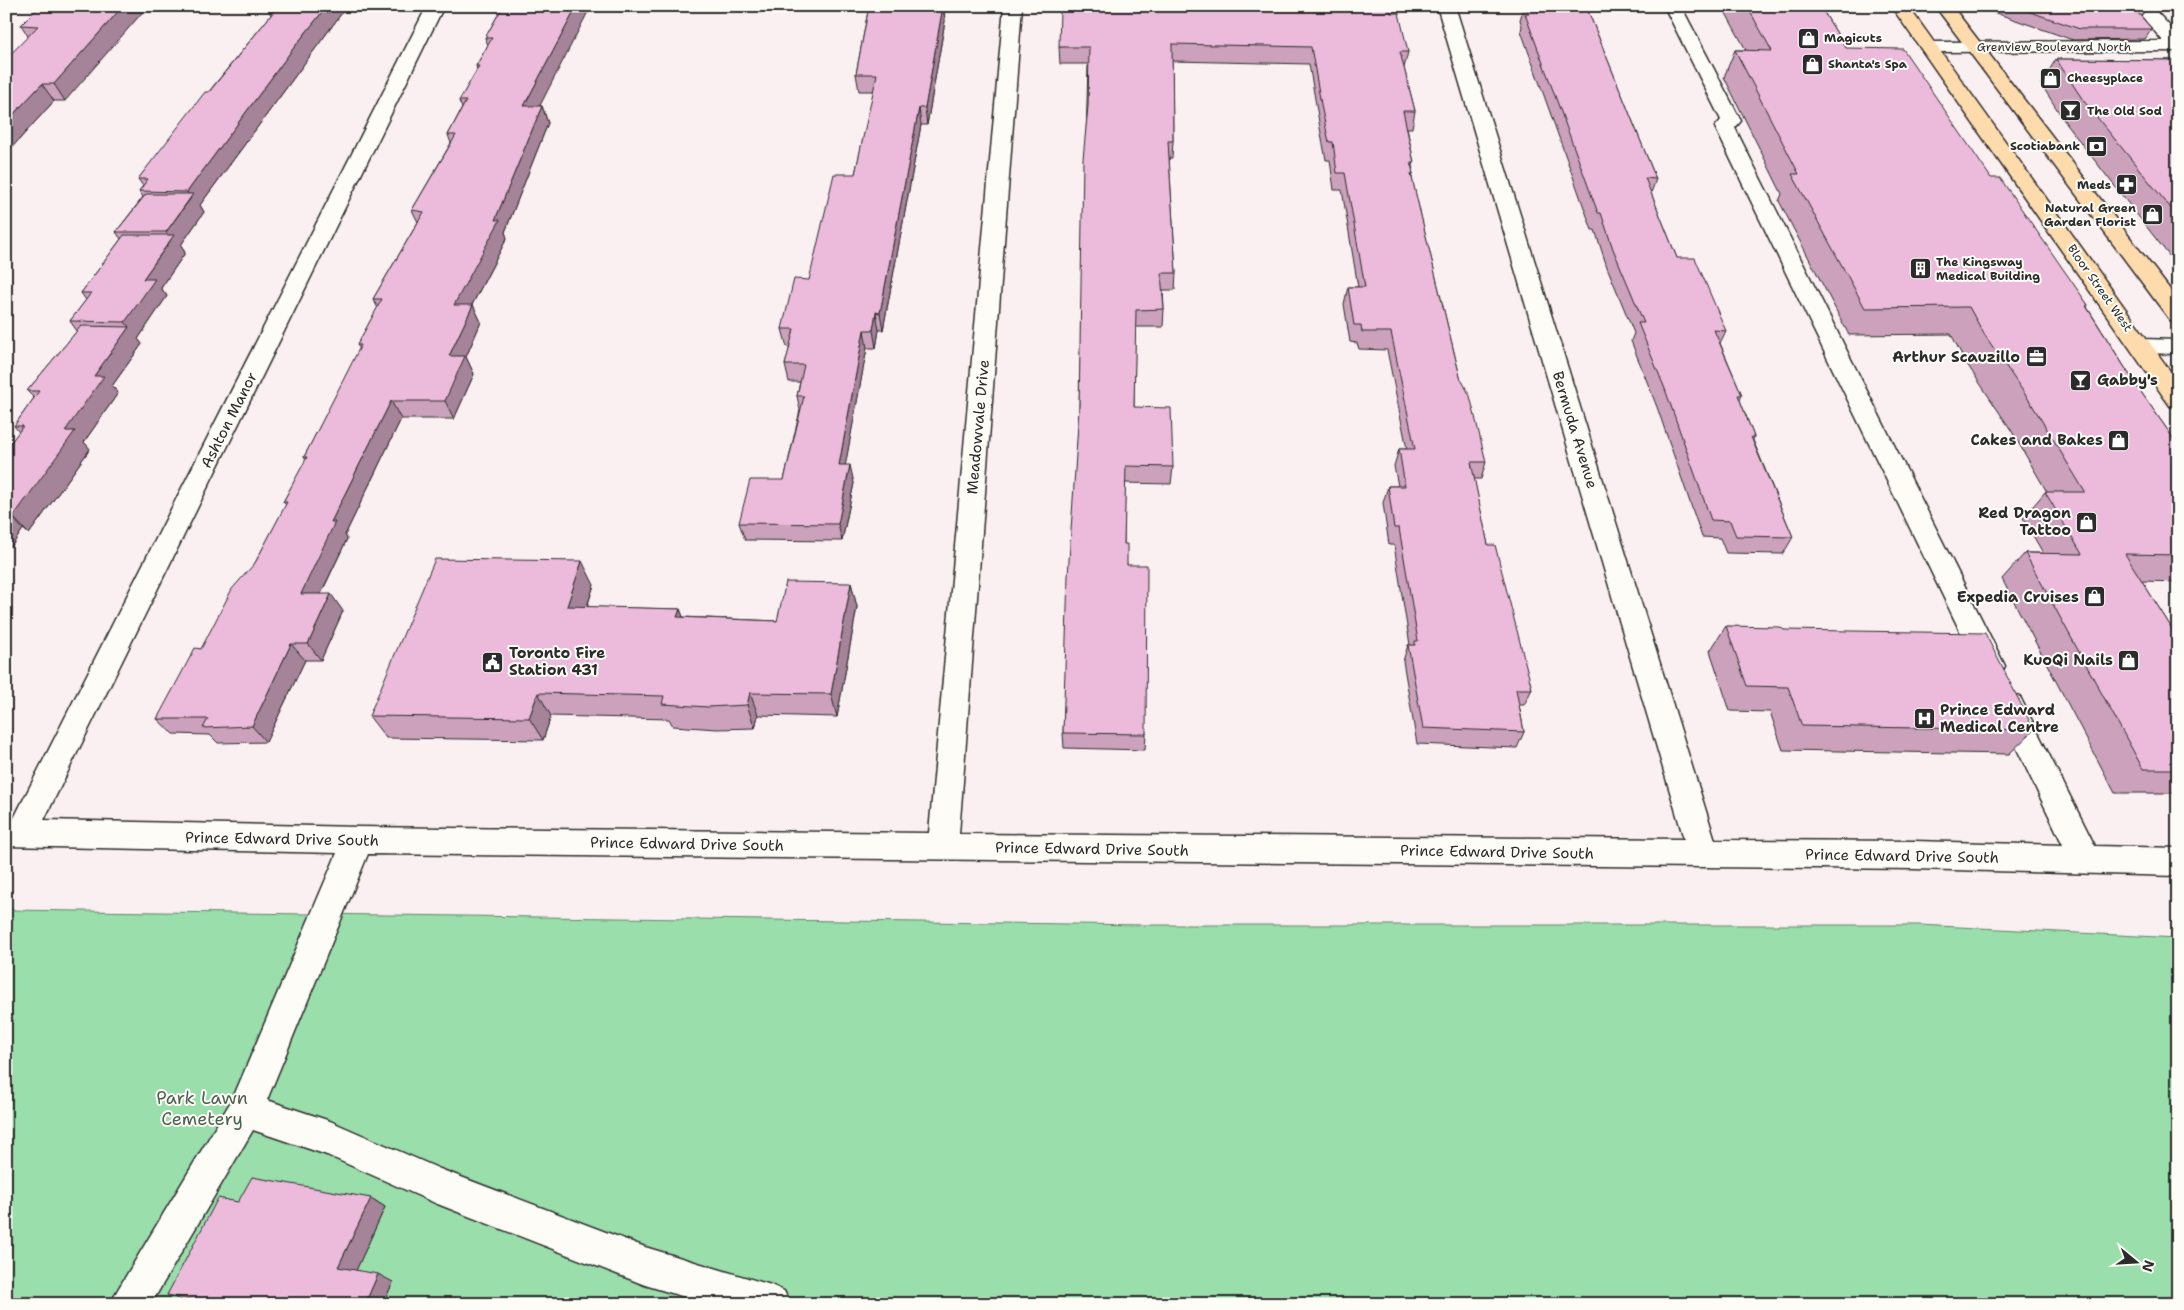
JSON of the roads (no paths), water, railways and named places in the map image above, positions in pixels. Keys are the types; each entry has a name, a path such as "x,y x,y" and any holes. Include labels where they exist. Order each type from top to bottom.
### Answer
{"main road":[{"name":"Bloor Street West","path":"1899,6 2178,400"},
{"path":"1943,6 2178,315"}],"street":[{"name":"Ashton Manor","path":"14,833 436,6"},
{"name":"Meadowvale Drive","path":"943,847 1013,6"},
{"name":"Bermuda Avenue","path":"1446,6 1704,854"},
{"path":"1672,6 1730,121 1725,127 2086,858"},
{"path":"2141,6 2178,46"},
{"name":"Grenview Boulevard North","path":"1929,47 2178,46"},
{"path":"2141,346 2178,347"},
{"name":"Prince Edward Drive South","path":"14,833 358,840 2086,858 2178,862"},
{"path":"130,1304 245,1110 358,840"},
{"path":"245,1110 330,1139 435,1185 645,1266 771,1304"}],"place":[{"name":"Magicuts","path":"1808,38"},
{"name":"Shanta's Spa","path":"1812,64"},
{"name":"Cheesyplace","path":"2051,78"},
{"name":"The Old Sod","path":"2071,111"},
{"name":"Scotiabank","path":"2096,146"},
{"name":"Meds","path":"2127,185"},
{"name":"Natural Green Garden Florist","path":"2152,215"},
{"name":"The Kingsway Medical Building","path":"1920,269"},
{"name":"Arthur Scauzillo","path":"2036,357"},
{"name":"Gabby's","path":"2081,380"},
{"name":"Cakes and Bakes","path":"2119,440"},
{"name":"Red Dragon Tattoo","path":"2087,522"},
{"name":"Expedia Cruises","path":"2095,597"},
{"name":"KuoQi Nails","path":"2129,660"},
{"name":"Toronto Fire Station 431","path":"493,662"},
{"name":"Prince Edward Medical Centre","path":"1924,719"}],"park label":[{"name":"Park Lawn Cemetery","path":"202,1108"}]}
